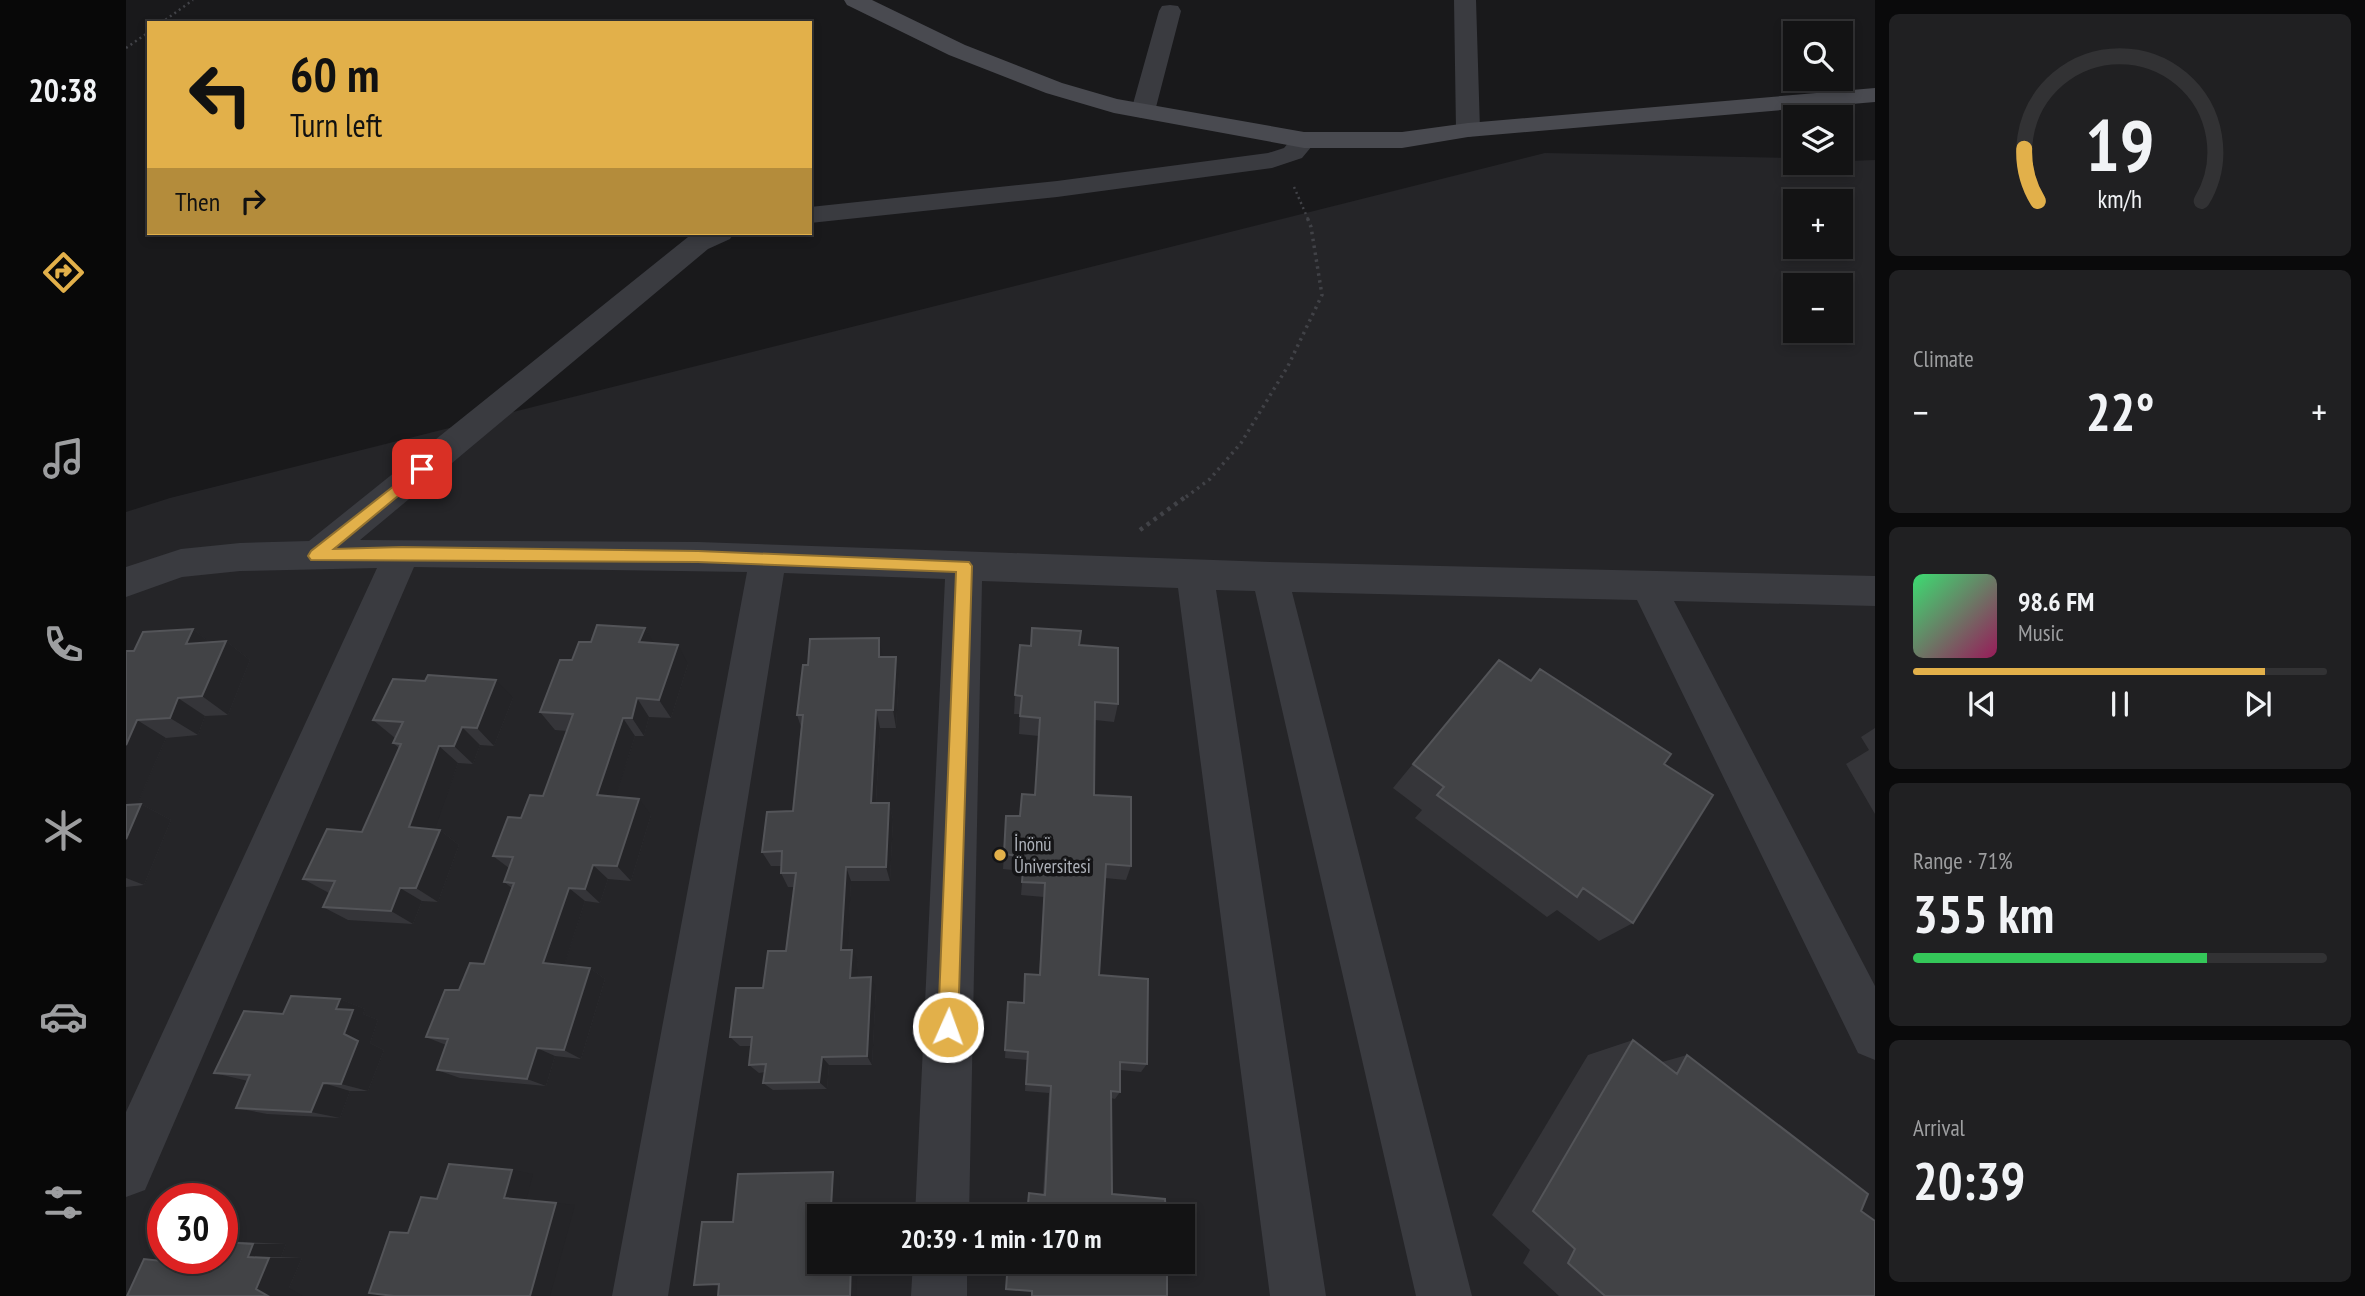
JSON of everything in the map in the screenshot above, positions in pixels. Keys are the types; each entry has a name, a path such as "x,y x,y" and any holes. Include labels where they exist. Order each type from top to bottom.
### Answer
{"street":[{"path":"855,0 957,50 1054,88 1143,111 1304,140 1402,140 1468,130 1875,95"},
{"path":"1461,3 1468,130"},
{"path":"1143,111 1170,10"},
{"path":"812,215 1057,189 1282,156 1293,153 1304,140"},
{"path":"316,556 698,243 716,235"},
{"path":"126,1171 402,553"},
{"path":"126,582 181,563 240,558 402,553 768,558 1195,575 1875,591"},
{"path":"640,1296 768,558"},
{"path":"942,1204 964,566"},
{"path":"1195,575 1298,1296"},
{"path":"1270,577 1444,1296"},
{"path":"1647,584 1875,1036"},
{"path":"939,1296 940,1274"}],"path":[{"path":"164,21 194,0"},
{"path":"126,48 147,33"},
{"path":"1086,571 1210,479 1241,443 1288,366 1322,295 1311,227 1282,156"}],"shaded area":[{"name":"İnönü Üniversitesi","path":"1545,153 1783,158 1783,175 1853,175 1853,161 1875,160 1875,1296 126,1296 126,512 170,498"}],"building":[{"path":"597,625 645,628 639,642 678,645 659,700 637,698 632,718 623,718 597,795 639,799 617,866 593,865 585,889 569,888 543,963 590,968 564,1050 537,1048 527,1079 437,1070 448,1039 426,1037 445,990 459,990 470,963 484,964 514,883 504,882 513,857 493,856 508,817 521,818 530,795 543,796 573,714 540,712 560,660 572,660 579,642 591,642"},
{"path":"1032,628 1081,631 1079,645 1118,648 1118,704 1095,702 1094,795 1131,797 1131,866 1106,864 1099,975 1148,979 1147,1064 1120,1062 1120,1092 1111,1091 1112,1194 1165,1199 1165,1204 1028,1204 1029,1193 1045,1195 1051,1086 1026,1084 1028,1052 1005,1050 1008,1002 1024,1003 1025,974 1040,975 1045,883 1022,882 1024,857 1004,854 1006,816 1020,816 1022,794 1035,795 1040,718 1020,716 1022,696 1015,695 1020,645 1031,646"},
{"path":"193,629 186,644 226,641 202,696 178,698 170,718 137,720 126,745 126,651 134,651 143,632"},
{"path":"879,638 879,657 896,657 893,710 876,710 871,803 889,803 886,867 846,867 841,950 852,950 850,978 871,977 867,1056 822,1057 819,1082 763,1083 766,1064 749,1065 752,1037 730,1037 736,988 763,988 768,951 786,951 796,873 781,873 782,851 762,852 767,812 793,811 803,715 797,715 803,665 808,665 810,639"},
{"path":"1499,660 1531,681 1540,669 1671,754 1664,764 1713,795 1633,923 1583,888 1577,897 1437,795 1444,787 1413,764"},
{"path":"428,675 496,680 477,728 462,727 454,746 439,746 409,827 440,830 416,888 400,888 391,911 323,907 335,881 303,879 327,829 362,832 401,744 393,743 403,722 373,720 393,679 425,681"},
{"path":"141,804 126,839 126,805"},
{"path":"291,996 340,999 336,1009 353,1010 344,1034 358,1041 341,1084 323,1083 311,1112 236,1108 250,1075 214,1073 244,1011 283,1014"},
{"path":"1633,1040 1677,1074 1687,1055 1868,1194 1861,1211 1875,1221 1875,1296 1605,1296 1568,1263 1575,1249 1533,1211"},
{"path":"449,1164 512,1170 504,1198 556,1203 530,1296 394,1296 369,1293 390,1232 408,1233 421,1197 437,1199"},
{"path":"833,1172 831,1204 807,1204 807,1274 851,1274 850,1296 718,1296 719,1284 694,1285 702,1222 733,1222 738,1174"},
{"path":"238,1243 253,1244 248,1257 269,1258 256,1289 268,1296 127,1296 144,1259 147,1259 147,1274 238,1274"},
{"path":"1007,1274 1167,1274 1167,1296 1032,1296 1032,1291 1006,1289"}],"place":[{"name":"İnönü Üniversitesi","path":"1000,855"}],"route":[{"path":"422,469 316,556 402,553 698,556 964,566 948,1027"}]}
